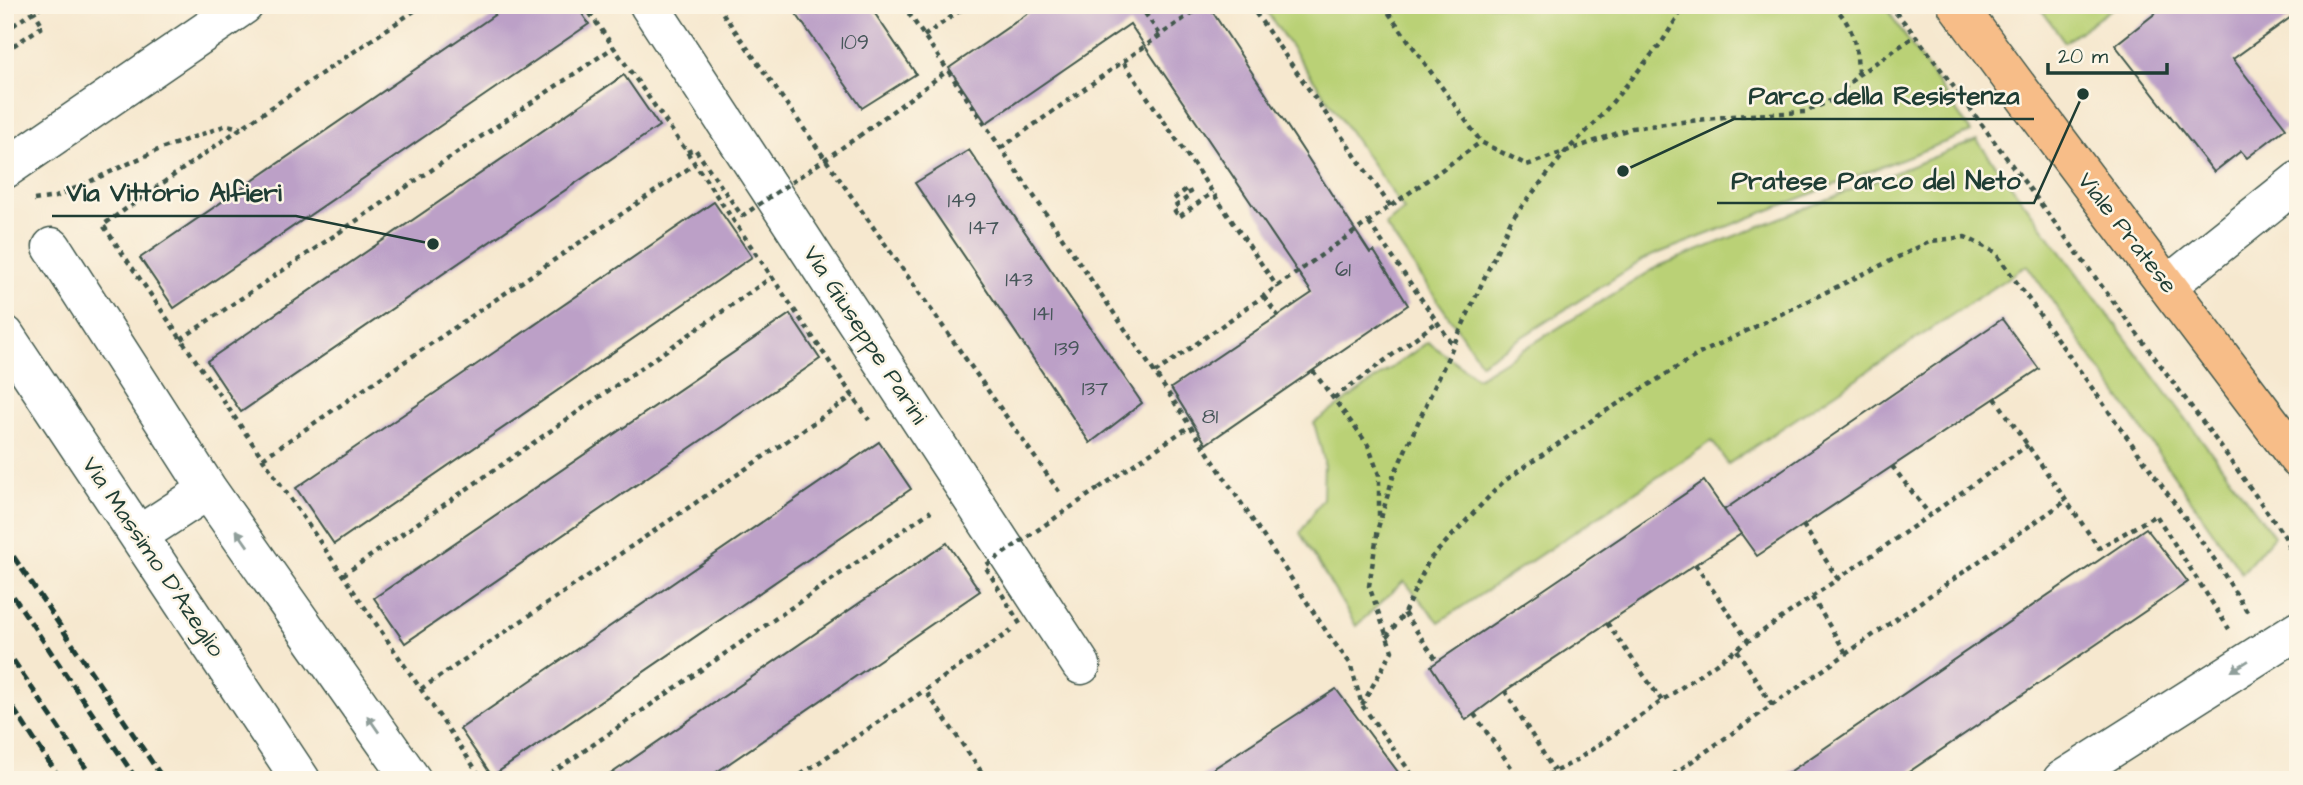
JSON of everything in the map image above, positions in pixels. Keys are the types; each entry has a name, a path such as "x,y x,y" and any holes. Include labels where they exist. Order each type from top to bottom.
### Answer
{"main road":[{"name":"Viale Pratese","path":"1957,5 2076,167 2298,459"}],"street":[{"path":"5,169 244,5"},
{"name":"Via Giuseppe Parini","path":"649,5 1081,665"},
{"path":"2168,285 2298,181"},
{"path":"52,247 208,489 412,780"},
{"name":"Via Massimo D'Azeglio","path":"5,335 301,780"},
{"path":"139,535 208,489"},
{"path":"2062,780 2283,639"}],"path":[{"path":"5,31 43,5"},
{"path":"423,5 103,225 483,780"},
{"path":"584,5 876,430"},
{"path":"718,5 1060,493"},
{"path":"902,5 1350,663 1362,705 1416,780"},
{"path":"923,36 968,5"},
{"path":"1001,148 1203,5"},
{"path":"1250,5 1391,207"},
{"path":"1383,5 1481,142 1527,165 1632,128 1732,116 1805,112 1832,100 1858,75 1916,36"},
{"path":"1362,705 1392,651 1369,586 1378,528 1393,477 1511,219 1567,150 1596,122 1654,52 1685,5"},
{"path":"1833,5 1847,20 1857,49 1858,75"},
{"path":"1889,5 1916,36 2220,444 2285,537 2295,566 2295,583 2298,588"},
{"path":"5,51 43,26 34,11"},
{"path":"1145,13 1161,36"},
{"path":"181,339 614,47"},
{"path":"1124,63 1278,288"},
{"path":"687,152 695,149 742,216 859,136 947,71"},
{"path":"31,200 55,197 158,150 228,125 241,128"},
{"path":"1155,373 1481,142"},
{"path":"262,458 695,164"},
{"path":"1174,199 1188,188 1191,195 1173,208 1179,217 1213,192"},
{"path":"1369,223 1453,345"},
{"path":"1387,637 1404,612 1429,560 1503,482 1601,414 1699,354 1931,241 1965,237 1995,252 2217,562 2283,639"},
{"path":"342,575 772,278"},
{"path":"1264,297 1278,316"},
{"path":"1334,398 1437,322"},
{"path":"1313,370 1368,445 1379,475 1378,528"},
{"path":"421,689 853,396"},
{"path":"1995,398 2099,548 2155,515 2233,635"},
{"path":"793,780 1020,624 985,566 1190,426"},
{"path":"1538,780 1574,762 2028,445"},
{"path":"1892,466 1930,515"},
{"path":"1665,780 2067,500"},
{"path":"541,780 931,511 938,522"},
{"path":"1803,525 1838,579"},
{"path":"1695,564 1749,641"},
{"path":"1812,597 1846,653"},
{"path":"1404,612 1438,662"},
{"path":"1004,620 1011,631"},
{"path":"1607,623 1662,701"},
{"path":"1736,649 1772,705"},
{"path":"925,690 987,780"},
{"path":"1505,691 1555,771"},
{"path":"1474,714 1520,780"}],"green space":[{"path":"1262,5 1884,5 1971,132 1646,258 1481,363 1385,225 1404,210"},
{"path":"2038,5 2117,5 2065,42"},
{"path":"1977,140 2274,536 2242,573 2027,265 1728,464 1712,441 1439,622 1404,581 1356,626 1300,533 1323,498 1324,460 1314,423 1428,342 1477,378 1659,266"}],"building":[{"path":"509,5 576,5 589,24 174,308 140,258"},
{"path":"790,5 869,5 916,74 862,108"},
{"path":"1040,5 1208,5 1370,253 1374,251 1408,305 1206,444 1171,388 1312,293 1130,24 986,123 949,68"},
{"path":"2166,5 2298,5 2298,12 2233,59 2286,128 2247,158 2241,151 2214,172 2115,45"},
{"path":"624,75 659,126 241,412 207,361"},
{"path":"969,150 1142,403 1090,443 915,183"},
{"path":"714,202 752,257 334,544 296,488"},
{"path":"790,314 820,359 405,643 374,598"},
{"path":"2002,319 2039,369 1757,556 1724,510"},
{"path":"879,442 911,489 492,776 460,729"},
{"path":"1704,481 1741,534 1505,691 1466,720 1431,666"},
{"path":"2146,528 2188,582 1897,780 1778,780"},
{"path":"947,543 980,591 705,780 602,780"},
{"path":"1336,689 1404,780 1196,780"}],"railway":[{"path":"5,544 164,780"},
{"path":"5,584 137,780"},
{"path":"5,648 94,780"},
{"path":"5,696 61,780"}],"place":[{"name":"Pratese Parco del Neto","path":"2083,94"},
{"name":"Parco della Resistenza","path":"1623,171"},
{"name":"Via Vittorio Alfieri","path":"433,244"}]}
